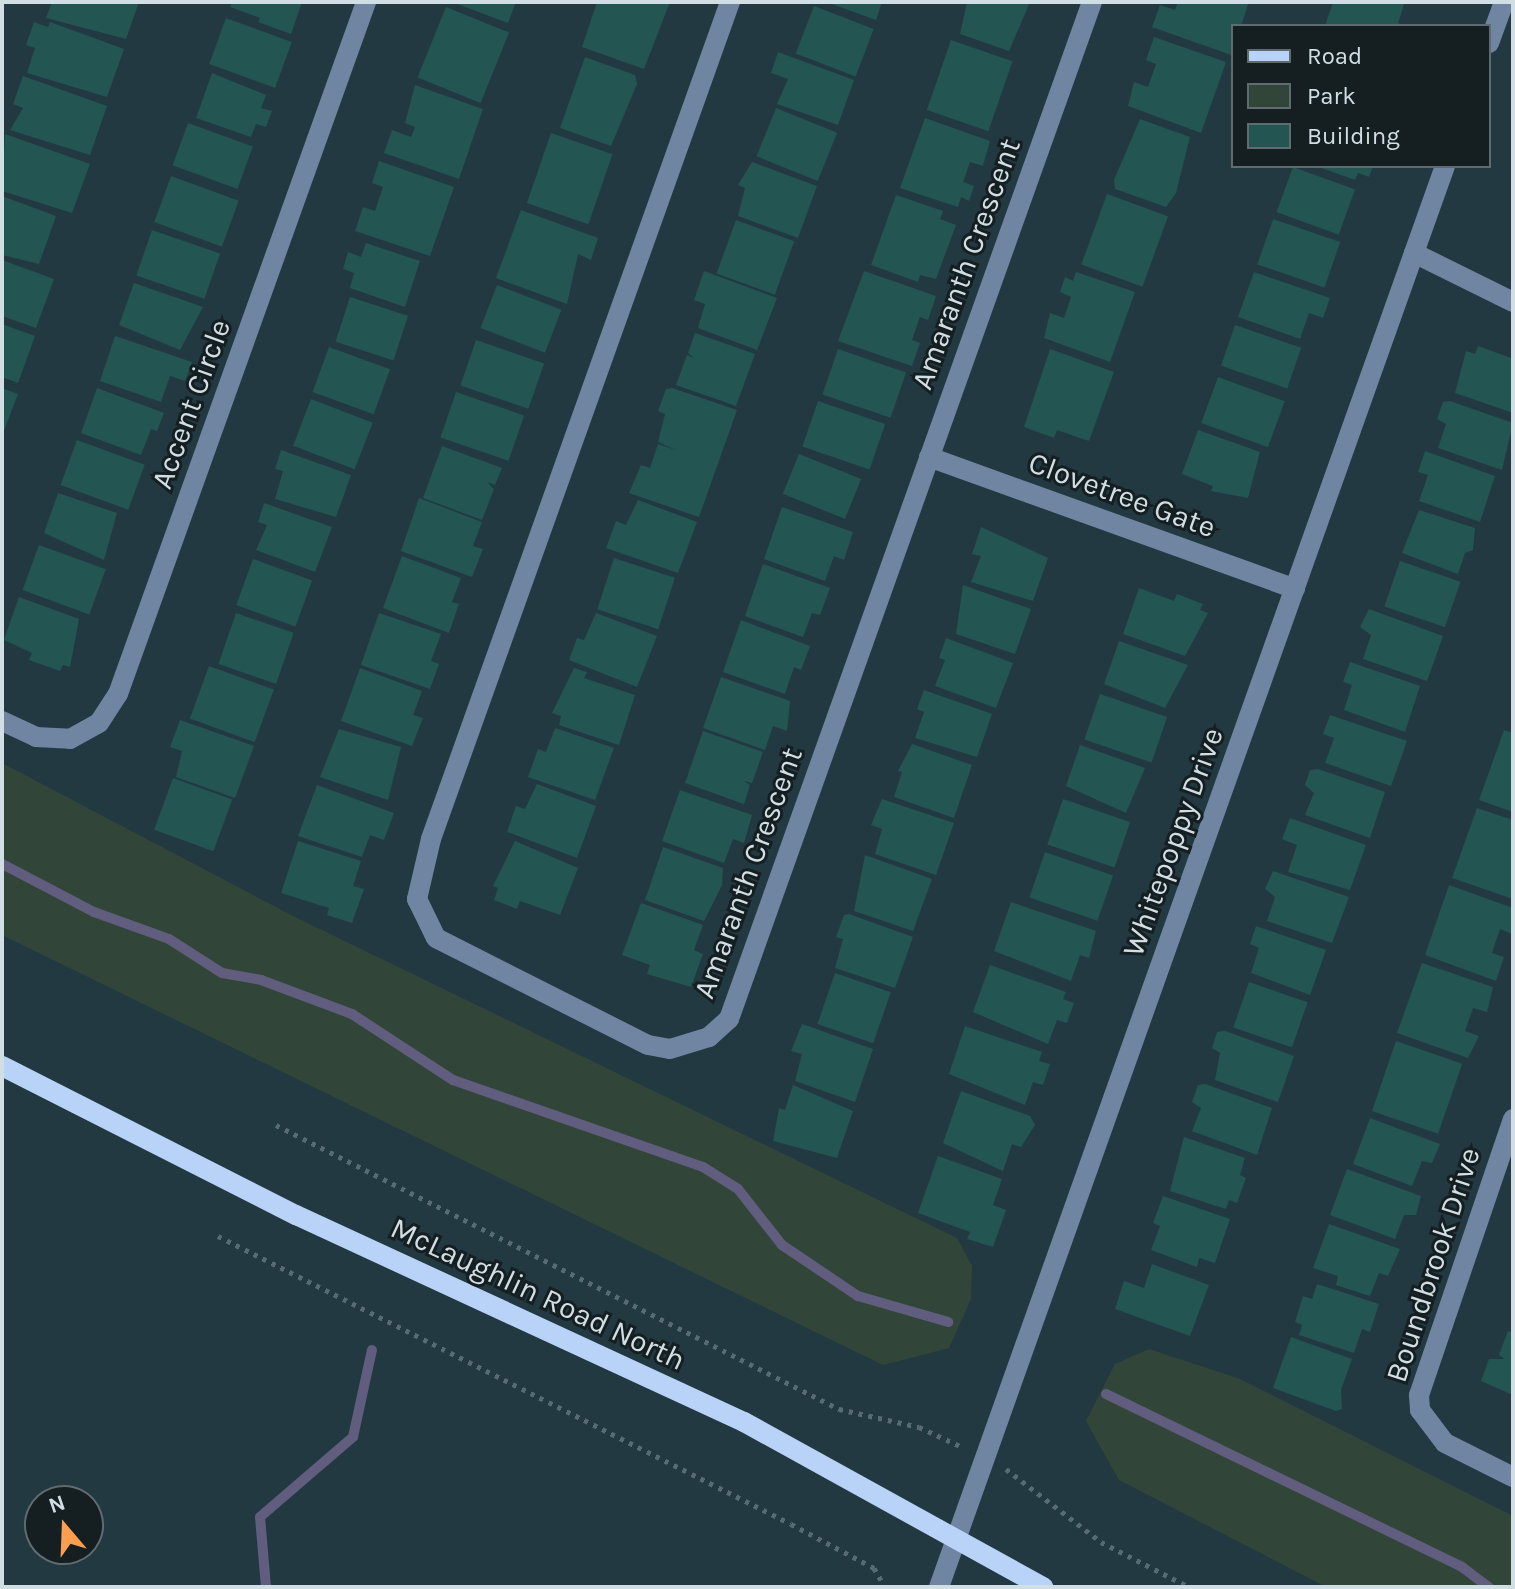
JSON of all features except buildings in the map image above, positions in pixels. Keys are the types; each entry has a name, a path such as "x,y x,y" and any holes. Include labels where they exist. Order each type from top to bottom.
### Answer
{"main road":[{"name":"McLaughlin Road North","path":"2,1066 296,1215 744,1422 1043,1587"}],"street":[{"name":"Accent Circle","path":"2,721 36,737 70,739 99,723 118,694 366,2"},
{"name":"Amaranth Crescent","path":"730,2 421,869 417,899 436,938 648,1045 687,1045 709,1037 729,1019 1092,2"},
{"path":"1491,38 1504,2"},
{"name":"Whitepoppy Drive","path":"939,1587 1444,168"},
{"path":"1414,253 1513,302"},
{"name":"Clovetree Gate","path":"929,457 1295,589"},
{"name":"Boundbrook Drive","path":"1513,1119 1419,1395 1420,1410 1445,1443 1513,1477"}],"path":[{"path":"276,1125 839,1409 946,1439"},
{"path":"218,1236 791,1524 874,1568 885,1587"},
{"path":"1024,1478 1101,1542 1189,1587"}],"green space":[{"path":"2,763 293,916 957,1238 972,1266 971,1299 949,1348 883,1365 2,935"},
{"path":"1149,1349 1240,1379 1513,1516 1513,1587 1326,1587 1119,1480 1086,1421 1115,1364"}],"waterway":[{"path":"2,864 94,912 169,939 222,973 261,980 352,1014 453,1080 703,1167 738,1189 782,1245 858,1296 948,1322"},
{"path":"266,1587 260,1517 353,1437 372,1350"},
{"path":"1106,1394 1462,1567 1489,1587"}]}
